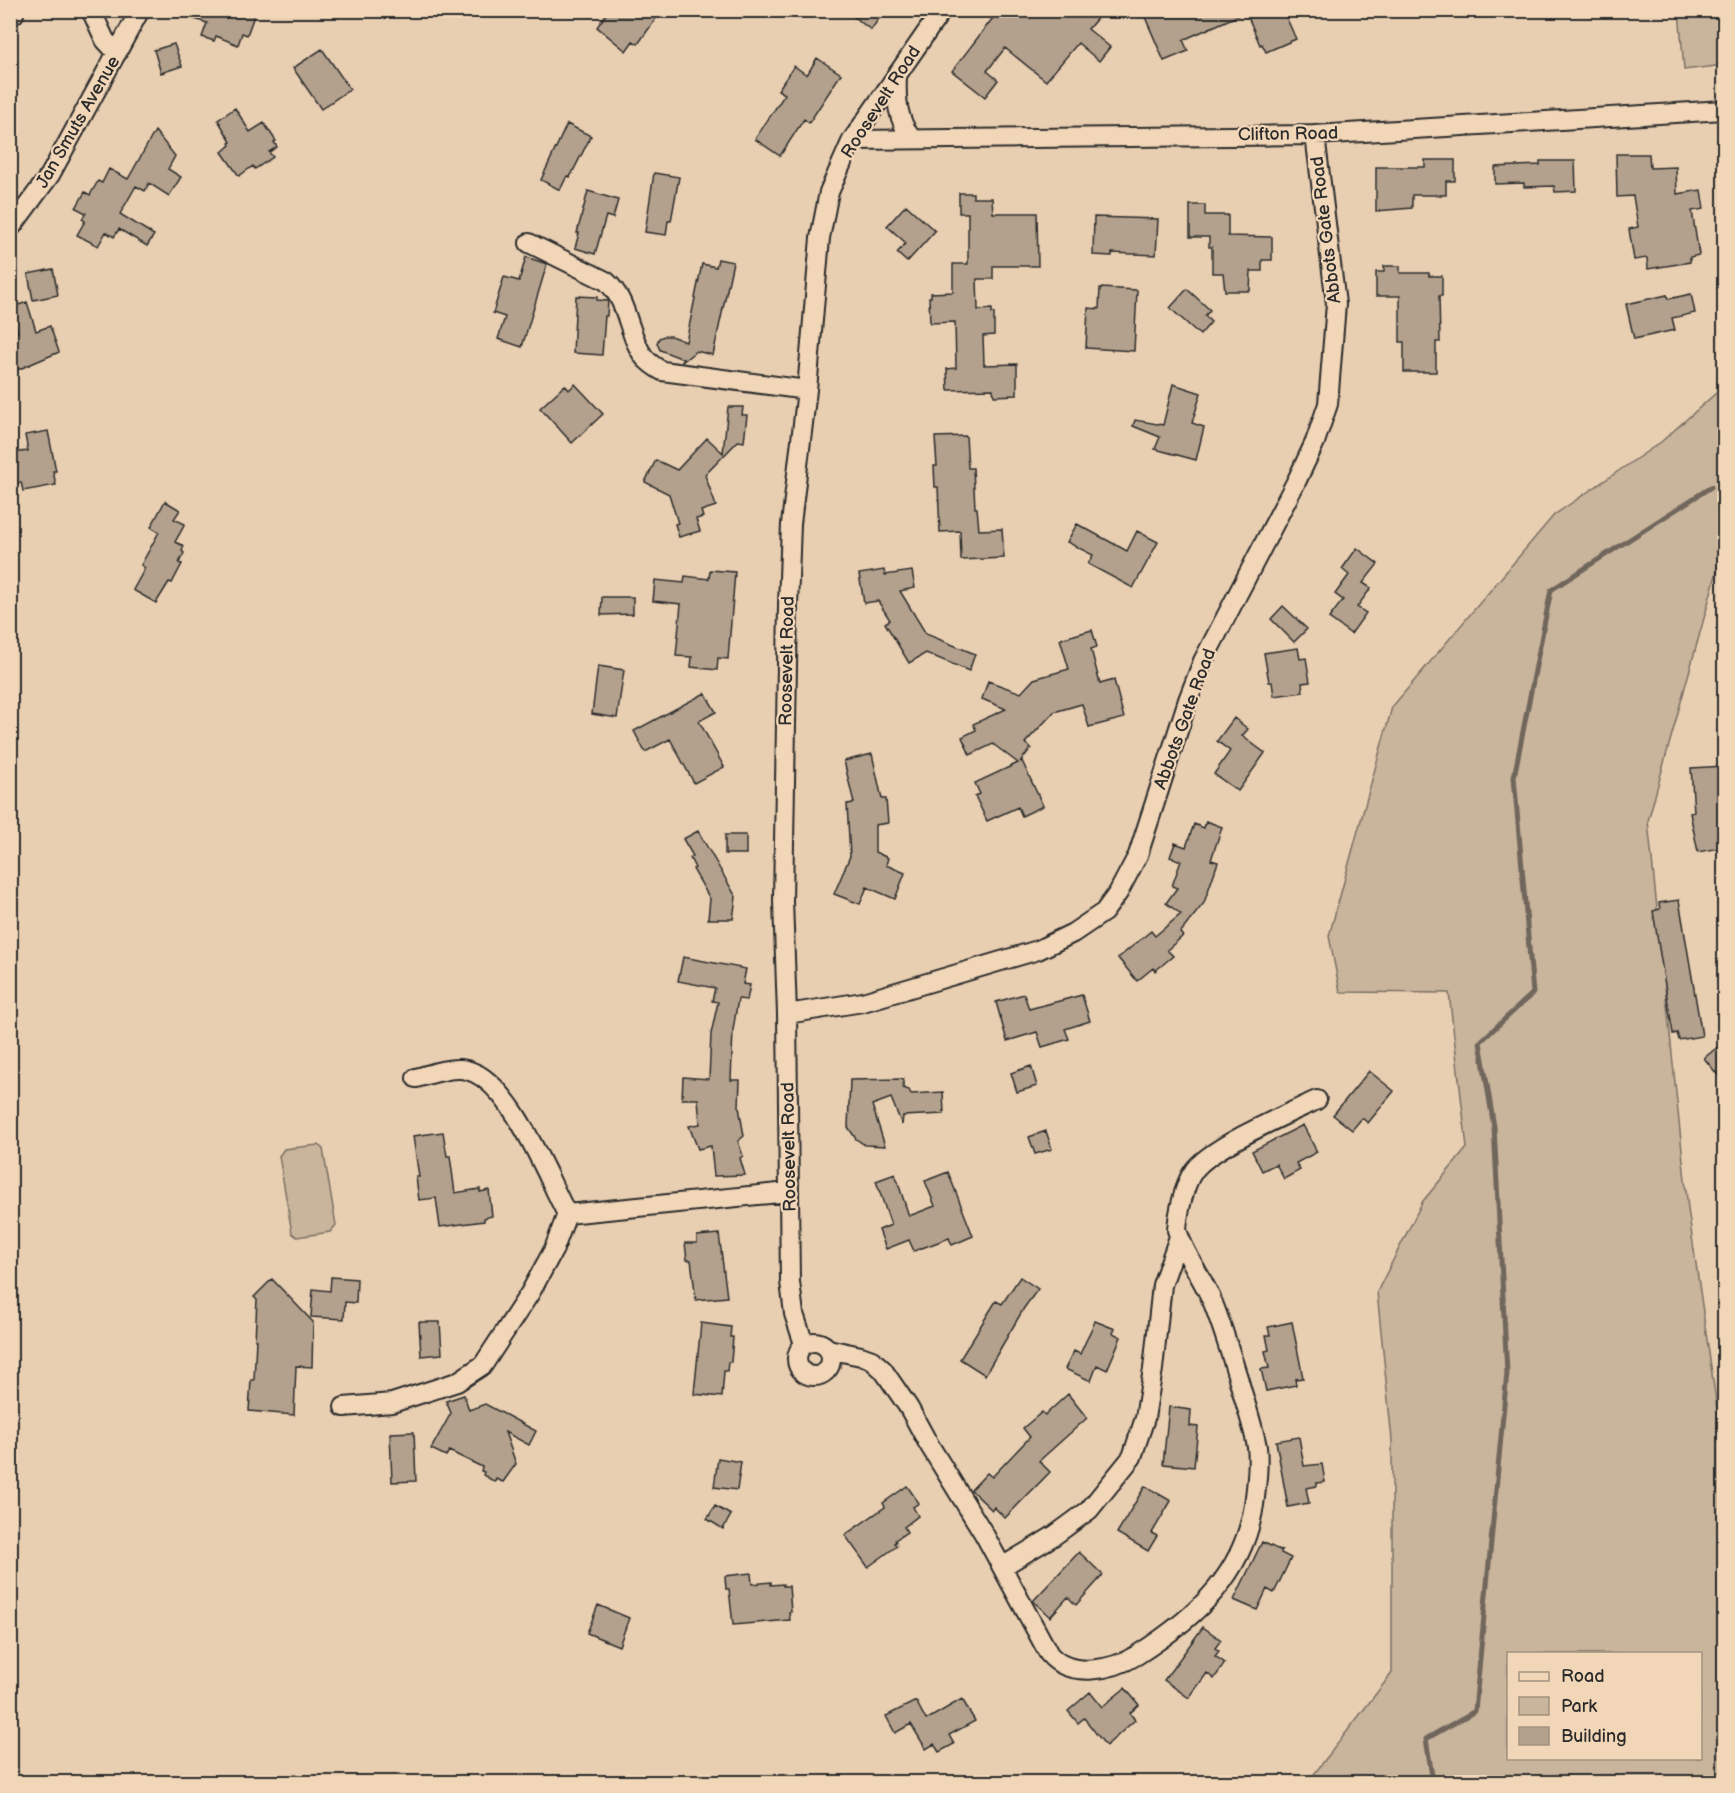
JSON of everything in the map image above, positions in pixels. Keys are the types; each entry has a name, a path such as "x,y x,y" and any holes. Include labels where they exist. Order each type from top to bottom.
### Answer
{"street":[{"path":"91,10 105,40 117,53"},
{"name":"Jan Smuts Avenue","path":"10,229 17,207 50,175 140,10"},
{"name":"Roosevelt Road","path":"804,1344 794,1314 790,1282 787,1014 783,901 791,524 807,390 823,221 829,192 852,140 942,10"},
{"path":"897,76 896,99 900,120 912,139"},
{"name":"Clifton Road","path":"852,140 1315,135 1725,110"},
{"name":"Abbots Gate Road","path":"787,1014 863,1002 1038,950 1073,933 1104,912 1118,893 1138,855 1188,700 1203,661 1298,480 1315,442 1328,404 1336,304 1315,135"},
{"path":"530,243 606,281 614,288 620,297 642,354 649,363 662,371 807,390"},
{"path":"344,1407 392,1403 457,1382 483,1365 530,1293 554,1249 567,1214 514,1111 496,1087 470,1070 448,1070 416,1078"},
{"path":"828,1349 831,1355 828,1369 824,1374 810,1376 799,1369 796,1363 799,1349 804,1344 817,1342 828,1349 872,1360 883,1370 909,1408 1002,1567 1049,1654 1056,1662 1064,1666 1087,1669 1126,1662 1196,1612 1218,1588 1237,1560 1247,1538 1258,1478 1257,1449 1236,1373 1213,1303 1179,1236 1177,1223 1190,1179 1202,1162 1260,1128 1317,1100"},
{"path":"567,1214 789,1192"},
{"path":"1002,1567 1055,1535 1089,1510 1132,1457 1145,1418 1162,1286 1179,1236"}],"green space":[{"path":"1679,11 1724,11 1724,65 1684,70"},
{"path":"1724,386 1724,546 1648,821 1688,1209 1724,1456 1724,1782 1308,1782 1392,1673 1392,1440 1377,1292 1423,1201 1467,1148 1449,993 1340,992 1329,936 1392,707 1554,515 1661,442"},
{"path":"318,1145 323,1149 336,1225 330,1232 297,1237 292,1233 279,1156 284,1149"}],"building":[{"path":"177,10 256,10 247,35 242,33 238,45 216,36 214,41 202,37 207,23 176,13"},
{"path":"609,10 662,10 638,44 633,41 626,51 597,27"},
{"path":"845,10 885,10 871,30"},
{"path":"999,10 1057,10 1064,17 1069,10 1092,10 1099,16 1088,29 1110,47 1099,61 1078,43 1046,81 1005,48 987,71 998,80 985,97 952,71"},
{"path":"1142,10 1283,10 1296,39 1266,52 1262,44 1260,45 1246,12 1183,40 1188,51 1164,61"},
{"path":"174,44 182,66 161,73 154,50"},
{"path":"322,49 350,89 321,109 293,68"},
{"path":"817,58 841,74 809,123 804,119 780,156 755,139 785,94 778,90 794,66 807,75"},
{"path":"235,108 250,132 264,123 276,141 274,142 277,147 269,152 273,157 255,169 253,166 239,176 222,152 231,142 218,120"},
{"path":"567,124 591,136 570,177 567,176 560,190 541,180"},
{"path":"155,131 175,156 168,169 181,177 169,196 149,183 145,191 136,186 120,214 154,235 147,246 119,229 114,237 106,232 98,246 77,235 85,221 82,219 86,213 76,208 85,192 90,195 98,181 102,183 109,169 128,179"},
{"path":"1616,154 1649,154 1650,168 1676,167 1677,194 1701,190 1704,209 1692,211 1699,255 1690,257 1690,262 1648,269 1647,258 1634,260 1629,229 1638,227 1633,196 1617,197"},
{"path":"1425,160 1455,160 1455,181 1446,181 1446,195 1412,195 1412,208 1376,211 1376,167 1425,167"},
{"path":"1540,161 1575,161 1576,191 1555,192 1554,186 1524,187 1524,183 1495,184 1495,167 1540,165"},
{"path":"654,173 679,177 671,221 668,221 666,235 645,232"},
{"path":"588,191 618,200 613,218 606,216 595,254 575,248"},
{"path":"959,193 973,193 973,198 992,198 993,213 1037,213 1038,266 993,266 993,279 977,279 978,310 992,309 994,313 994,335 983,336 984,365 1017,364 1017,395 994,396 993,389 948,390 947,369 956,368 955,322 930,323 929,297 931,293 953,292 953,264 968,264 968,213 959,213"},
{"path":"906,205 935,231 907,262 897,253 906,243 887,226"},
{"path":"1190,205 1205,205 1205,215 1228,215 1228,236 1272,237 1272,260 1262,260 1262,271 1251,271 1250,291 1225,291 1223,273 1212,273 1212,247 1209,247 1209,237 1190,237"},
{"path":"1094,217 1158,219 1156,255 1112,253 1112,256 1093,255"},
{"path":"526,257 547,264 522,347 498,339 505,317 493,313 504,277 519,281"},
{"path":"718,259 733,262 713,355 696,351 682,362 683,359 660,350 657,343 659,338 664,336 671,336 686,342 702,264 716,267"},
{"path":"1384,266 1400,266 1400,273 1429,273 1429,276 1442,276 1442,296 1439,296 1440,342 1436,342 1436,372 1404,372 1404,342 1400,342 1400,296 1376,296 1376,272 1384,272"},
{"path":"53,269 58,295 33,300 28,274"},
{"path":"1100,288 1137,290 1134,351 1086,348 1088,308 1099,309"},
{"path":"1187,289 1210,310 1205,316 1211,322 1200,335 1170,308"},
{"path":"1691,294 1695,313 1672,318 1675,330 1634,339 1626,304 1667,295 1668,299"},
{"path":"576,296 597,297 597,300 608,301 602,355 573,353"},
{"path":"27,302 36,331 50,326 59,352 10,373 10,335 18,332 10,308"},
{"path":"575,384 603,414 572,443 540,408 565,385 569,390"},
{"path":"1173,384 1201,393 1192,423 1204,427 1196,460 1155,449 1160,437 1133,426 1135,420 1163,425"},
{"path":"728,407 743,407 742,415 747,415 744,442 738,441 705,475 716,506 701,511 703,517 696,519 700,531 679,537 675,524 678,523 669,494 645,482 656,460 677,470 707,438 723,453"},
{"path":"48,431 56,471 53,471 56,485 23,491 21,482 17,483 12,453 28,451 25,435"},
{"path":"966,436 968,468 973,468 975,508 977,508 979,530 1002,529 1004,558 961,560 960,531 940,532 938,487 935,487 934,466 937,466 935,437"},
{"path":"165,501 180,510 174,519 185,524 175,542 184,546 182,551 184,553 179,563 182,564 172,583 169,582 156,603 133,590 145,568 141,565 159,532 151,527"},
{"path":"1077,524 1127,551 1137,531 1158,542 1133,588 1088,564 1093,555 1067,542"},
{"path":"1357,548 1378,564 1363,583 1371,588 1357,607 1366,613 1351,634 1329,618 1343,600 1335,594 1349,575 1342,569"},
{"path":"710,570 735,572 728,659 718,658 717,670 691,667 692,657 676,656 681,604 653,601 655,580 684,583 685,576 709,579"},
{"path":"884,570 885,575 912,571 915,588 900,591 926,634 975,654 969,671 926,653 909,663 885,623 890,620 878,601 864,603 859,574"},
{"path":"602,597 633,597 633,614 601,615"},
{"path":"1283,606 1307,629 1294,642 1271,619"},
{"path":"1092,630 1097,647 1091,649 1100,684 1114,680 1124,718 1089,727 1082,704 1054,712 1025,743 1031,748 1020,762 1022,761 1043,806 1022,816 1018,807 987,821 975,796 980,794 975,783 1018,763 993,744 970,755 962,737 976,730 973,724 1006,709 982,699 988,681 1021,693 1034,679 1069,669 1060,639"},
{"path":"1298,648 1300,659 1306,658 1310,682 1302,683 1303,692 1274,696 1264,653"},
{"path":"598,666 624,670 617,718 592,714"},
{"path":"705,693 716,712 699,721 724,767 694,783 670,739 645,752 634,731"},
{"path":"1234,718 1248,729 1242,736 1265,753 1238,791 1214,774 1230,751 1217,741"},
{"path":"872,754 882,799 886,799 888,823 875,825 875,852 888,858 886,865 905,873 895,899 867,887 860,904 834,894 850,856 847,804 854,803 844,761"},
{"path":"1725,766 1725,847 1698,852 1690,813 1694,812 1691,768"},
{"path":"1206,821 1222,827 1211,860 1218,862 1204,903 1180,933 1183,936 1167,950 1173,956 1155,971 1153,968 1137,981 1118,958 1151,931 1155,936 1181,914 1166,903 1177,888 1172,886 1181,861 1170,857 1175,843 1186,847 1194,824 1204,828"},
{"path":"698,831 736,897 733,919 708,919 710,899 693,869 695,868 690,858 693,856 683,839"},
{"path":"725,835 746,835 746,854 725,854"},
{"path":"1679,900 1702,1036 1679,1040 1677,1033 1673,1034 1653,911 1660,909 1659,903"},
{"path":"683,957 746,969 743,984 750,985 747,1000 738,999 733,1030 731,1080 740,1080 739,1107 744,1136 738,1141 743,1156 740,1158 745,1175 714,1176 711,1146 698,1149 689,1126 700,1124 698,1099 682,1099 683,1077 709,1079 711,1034 718,1002 712,1001 715,988 678,981"},
{"path":"1024,994 1029,1009 1082,995 1090,1021 1065,1029 1069,1039 1042,1047 1037,1032 1007,1041 996,1002"},
{"path":"1725,1041 1725,1084 1704,1058"},
{"path":"1031,1066 1037,1086 1017,1092 1011,1073"},
{"path":"1369,1071 1394,1091 1368,1123 1362,1118 1352,1130 1333,1115"},
{"path":"903,1079 903,1088 909,1090 911,1094 943,1092 944,1114 903,1116 902,1125 891,1098 872,1105 885,1146 865,1145 856,1139 848,1127 850,1080"},
{"path":"1303,1125 1317,1152 1296,1163 1300,1170 1284,1179 1276,1164 1262,1171 1252,1151"},
{"path":"1046,1131 1052,1149 1035,1154 1029,1137"},
{"path":"443,1132 447,1156 450,1156 455,1193 489,1190 492,1216 484,1218 484,1221 440,1227 436,1198 419,1200 416,1177 419,1177 413,1136"},
{"path":"948,1172 973,1236 952,1245 949,1238 914,1251 909,1240 886,1249 879,1230 891,1225 876,1181 895,1174 909,1216 935,1206 925,1181"},
{"path":"719,1234 727,1297 696,1300 691,1260 687,1260 685,1243 697,1243 697,1236"},
{"path":"331,1277 357,1279 356,1303 345,1302 344,1319 311,1317 313,1289 330,1291"},
{"path":"1020,1277 1038,1289 1024,1308 985,1375 960,1359 996,1301 1002,1304"},
{"path":"272,1279 313,1322 312,1367 296,1366 294,1415 249,1411 251,1380 254,1380 256,1340 257,1300 254,1297"},
{"path":"1095,1321 1115,1329 1113,1333 1121,1337 1107,1370 1097,1365 1091,1381 1065,1369 1074,1351 1080,1354"},
{"path":"419,1322 440,1322 442,1354 421,1356"},
{"path":"1292,1322 1303,1378 1295,1379 1296,1385 1266,1391 1261,1369 1269,1368 1265,1351 1269,1350 1266,1335 1270,1335 1268,1327"},
{"path":"701,1323 731,1327 730,1337 733,1337 731,1362 728,1362 727,1371 724,1371 722,1397 694,1394"},
{"path":"1068,1394 1087,1418 1039,1461 1050,1472 1005,1518 994,1507 992,1510 971,1490 987,1473 992,1477 1030,1437 1023,1428 1042,1412 1045,1415"},
{"path":"464,1395 469,1410 485,1404 536,1431 529,1445 505,1432 516,1464 503,1482 496,1479 495,1482 483,1475 482,1467 449,1451 446,1456 431,1449 451,1413 446,1401"},
{"path":"1169,1407 1191,1410 1190,1426 1198,1427 1194,1467 1163,1464"},
{"path":"414,1432 416,1481 392,1482 390,1433"},
{"path":"1299,1437 1304,1466 1322,1464 1325,1482 1306,1488 1309,1503 1288,1507 1276,1441"},
{"path":"718,1458 741,1462 737,1490 714,1487"},
{"path":"907,1486 919,1503 913,1507 918,1516 904,1527 907,1532 895,1540 894,1543 897,1546 868,1567 845,1535 885,1507 883,1503"},
{"path":"1145,1486 1171,1501 1152,1533 1157,1536 1148,1551 1117,1533"},
{"path":"715,1506 731,1515 723,1529 707,1519"},
{"path":"1262,1542 1291,1558 1274,1593 1267,1589 1257,1610 1234,1600"},
{"path":"1079,1552 1103,1575 1076,1605 1068,1597 1050,1617 1033,1601"},
{"path":"751,1573 752,1584 771,1582 771,1585 789,1586 790,1620 733,1625 729,1589 726,1589 725,1576"},
{"path":"598,1605 629,1618 619,1646 587,1633"},
{"path":"1203,1627 1221,1640 1215,1648 1219,1651 1215,1656 1225,1663 1214,1679 1207,1673 1189,1698 1164,1680"},
{"path":"1125,1688 1139,1705 1130,1713 1135,1720 1106,1746 1084,1718 1078,1723 1068,1711 1090,1692 1102,1707"},
{"path":"962,1699 975,1721 949,1735 954,1744 939,1752 934,1744 926,1749 911,1724 895,1733 886,1716 916,1701 926,1720"}],"waterway":[{"path":"1433,1782 1426,1739 1475,1711 1507,1373 1494,1127 1480,1042 1533,993 1514,777 1551,590 1711,487"}]}
